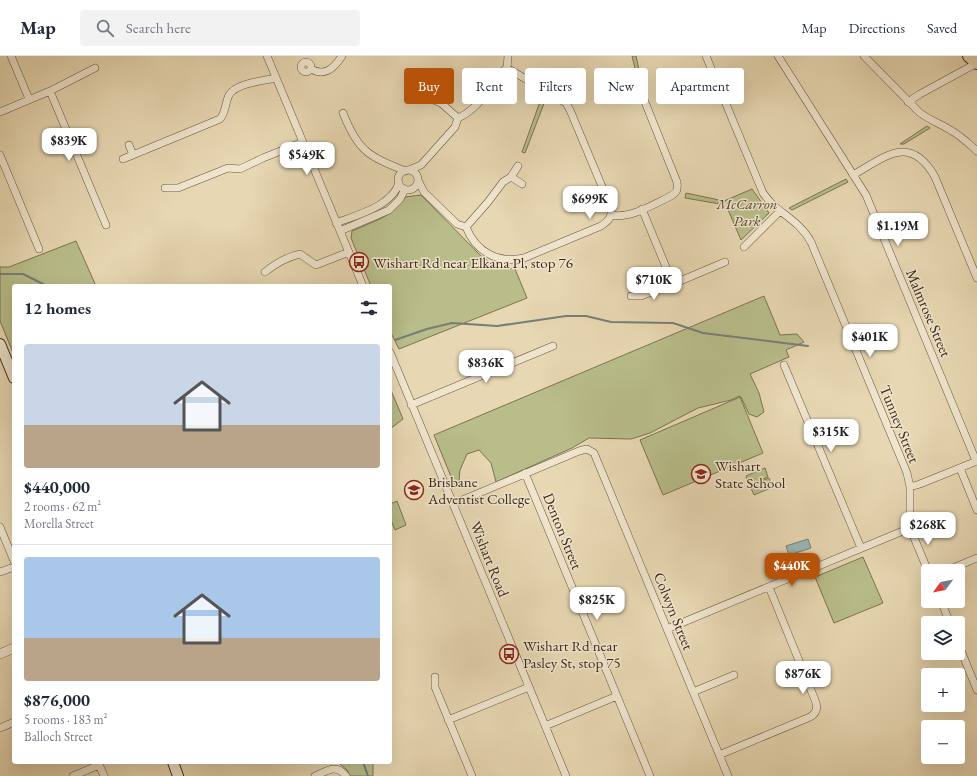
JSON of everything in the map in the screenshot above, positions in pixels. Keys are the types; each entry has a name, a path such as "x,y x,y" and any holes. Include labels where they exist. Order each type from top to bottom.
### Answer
{"highway":[{"path":"969,56 977,63"}],"main road":[{"path":"0,344 12,373"},
{"path":"174,764 178,776"}],"street":[{"path":"11,56 29,99"},
{"path":"267,56 362,284"},
{"path":"303,59 301,66 302,71 307,72 311,69 318,72 330,70 342,56"},
{"path":"508,56 508,68"},
{"name":"Tunney Street","path":"706,56 763,193 772,204 800,226 807,234 811,242 904,466 910,486 910,528"},
{"name":"Malmrose Street","path":"778,56 866,195 977,461"},
{"path":"864,56 908,102 926,117 965,140 977,151"},
{"path":"908,102 977,63"},
{"path":"0,112 50,91 95,68"},
{"path":"343,113 351,132 363,149 393,166 414,172 424,192 457,224 466,227 470,237 486,253 504,260 513,261 524,258 602,226 610,220 612,215 612,208 566,103 517,73"},
{"path":"123,159 220,119 224,113 230,95 237,87 276,78"},
{"path":"50,91 106,225"},
{"path":"441,104 458,118"},
{"path":"340,231 389,210 409,189 416,185 421,165 455,127 458,118 468,114 477,104"},
{"path":"612,215 627,215 642,209 671,196 676,193 678,188 677,182 646,104"},
{"path":"165,188 178,188 228,168 240,169 303,142"},
{"path":"129,145 133,155"},
{"path":"853,175 890,154 899,151 907,152 922,160 929,166 935,177 977,278"},
{"path":"0,155 39,249"},
{"path":"336,223 373,209 393,196 398,188 400,174 421,165"},
{"path":"393,166 399,180 409,189 424,192"},
{"path":"466,227 488,202 502,182 511,177 518,166"},
{"path":"511,177 522,184"},
{"path":"642,209 673,284"},
{"path":"744,247 780,211"},
{"path":"265,272 293,255 300,254 316,264 321,264 349,252"},
{"path":"631,296 641,296 724,262"},
{"path":"412,405 553,346"},
{"name":"Wishart Road","path":"392,357 566,776"},
{"path":"784,365 861,548"},
{"name":"Colwyn Street","path":"525,473 587,449 596,457 728,776"},
{"path":"910,486 920,484 977,461"},
{"path":"960,468 977,510"},
{"path":"453,504 525,473"},
{"name":"Denton Street","path":"525,473 650,776"},
{"path":"0,527 12,556"},
{"path":"667,629 910,528 925,564"},
{"path":"963,564 977,558"},
{"path":"0,572 12,567"},
{"path":"719,755 810,717 815,714 817,708 768,587"},
{"path":"0,654 12,649"},
{"path":"965,660 977,690"},
{"path":"693,692 734,675"},
{"path":"435,677 435,687 472,776"},
{"path":"448,720 528,687"},
{"path":"545,726 617,696"},
{"path":"0,728 12,723"},
{"path":"73,776 98,764 104,776"},
{"path":"315,776 336,768 342,771 346,776"}],"green space":[{"path":"632,56 636,56 639,68 635,68"},
{"path":"539,104 544,104 525,153 522,152"},
{"path":"927,126 930,128 904,144 900,144"},
{"path":"846,179 848,182 792,210 789,208"},
{"name":"McCarron Park","path":"752,189 769,213 741,240 726,205 685,198 686,193 724,201"},
{"path":"421,195 481,256 494,265 515,269 527,298 399,349 392,335 392,284 370,284 351,238 352,231 392,212 405,197"},
{"path":"76,241 95,284 12,284 12,350 0,321 0,267 9,267"},
{"path":"764,296 780,335 797,334 804,342 786,350 789,357 750,374 759,393 764,412 757,417 749,414 741,397 739,396 731,400 698,408 650,433 631,439 589,438 572,448 496,482 491,463 479,450 467,454 460,470 459,481 454,484 434,435"},
{"path":"392,393 403,419 392,427"},
{"path":"740,397 763,453 663,495 640,440"},
{"path":"765,468 768,477 749,485 746,476"},
{"path":"769,478 773,487 754,495 750,486"},
{"path":"397,501 406,525 395,530 392,523 392,503"},
{"path":"863,557 883,603 834,623 815,577"},
{"path":"340,764 373,764 373,776 350,776 347,770"}],"water":[{"path":"808,539 811,548 789,555 786,546"}],"waterway":[{"path":"0,274 23,274 43,284"},
{"path":"395,340 427,329 452,323 497,326 566,316 586,316 611,322 673,323 703,333 808,346"},
{"path":"364,764 368,776"}],"place":[{"name":"Wishart Rd near Elkana Pl, stop 76","path":"359,262"},
{"name":"Wishart State School","path":"701,474"},
{"name":"Brisbane Adventist College","path":"414,490"},
{"name":"Wishart Rd near Pasley St, stop 75","path":"509,654"}]}
